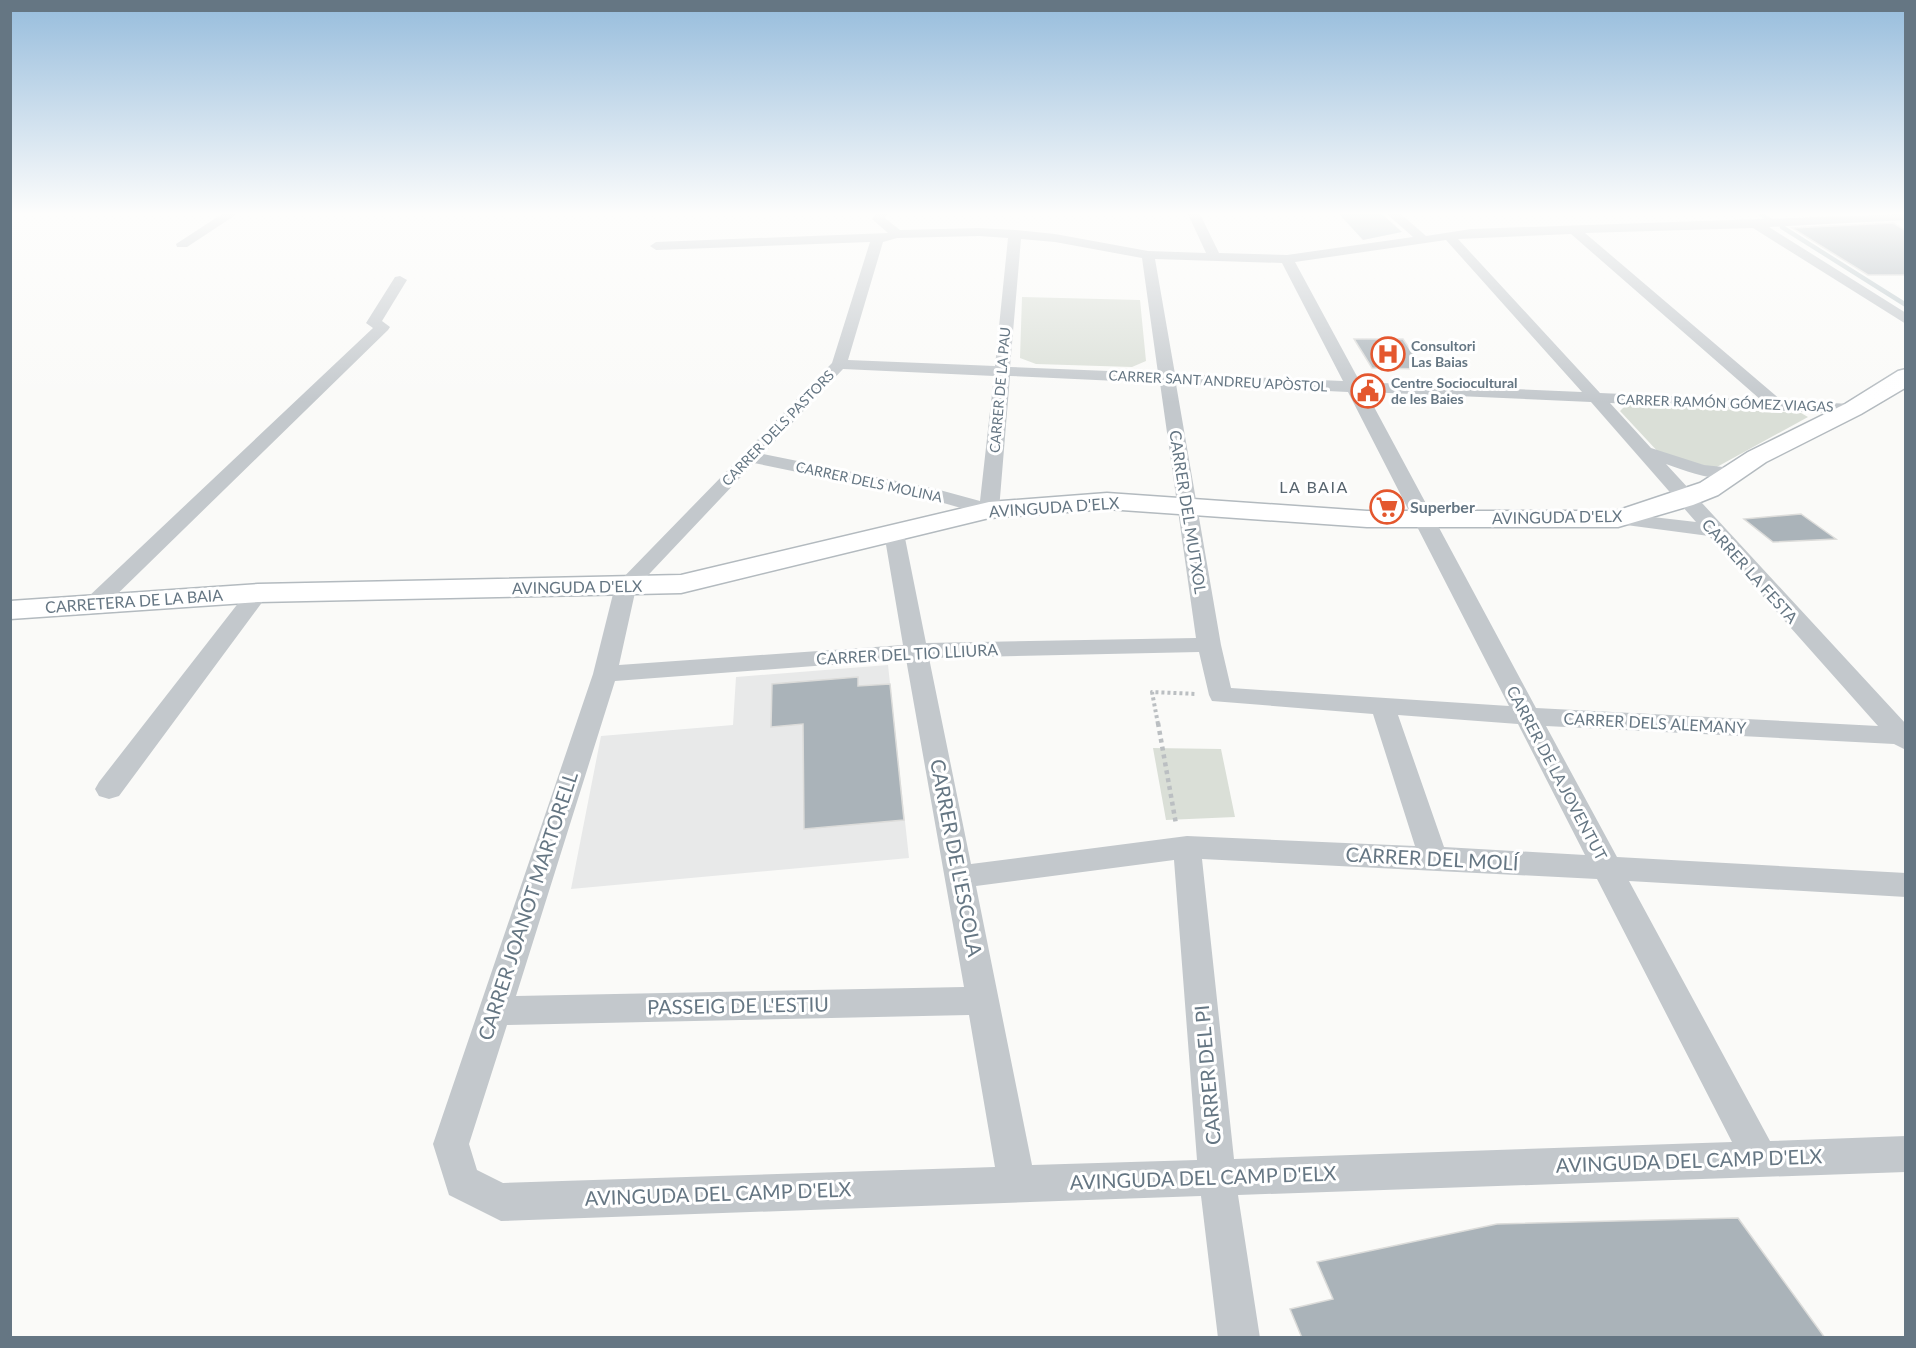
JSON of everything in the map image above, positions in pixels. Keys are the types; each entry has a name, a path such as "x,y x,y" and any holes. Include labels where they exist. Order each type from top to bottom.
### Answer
{"main road":[{"name":"AVINGUDA D'ELX","path":"258,593 681,584 989,510 1107,501 1367,519 1618,519 1709,489 1765,453 1903,381"},
{"name":"CARRETERA DE LA BAIA","path":"10,610 258,593"}],"street":[{"name":"CARRER DELS PASTORS","path":"626,586 839,364 867,277"},
{"name":"CARRER DE LA PAU","path":"989,510 1011,277"},
{"name":"CARRER DEL MUTXOL","path":"1151,277 1209,645 1225,695"},
{"name":"CARRER DE LA JOVENTUT","path":"1296,277 1761,1159"},
{"name":"CARRER LA FESTA","path":"1486,277 1597,398 1684,499 1903,738"},
{"path":"1628,277 1777,405"},
{"path":"1840,277 1902,316"},
{"path":"95,603 383,327 373,323 400,280"},
{"name":"CARRER SANT ANDREU APÒSTOL","path":"839,364 1597,398"},
{"name":"CARRER RAMÓN GÓMEZ VIAGAS","path":"1597,398 1853,409"},
{"path":"1642,450 1702,470 1734,473"},
{"name":"CARRER DELS MOLINA","path":"749,458 936,495 989,510"},
{"path":"1618,519 1683,525 1714,531"},
{"name":"CARRER DE L'ESCOLA","path":"894,532 1017,1184"},
{"name":"CARRER JOANOT MARTORELL","path":"501,1202 462,1182 451,1144 605,674 626,586"},
{"path":"109,789 258,593"},
{"name":"CARRER DEL TIO LLIURA","path":"605,674 916,651 1209,645"},
{"name":"CARRER DELS ALEMANY","path":"1225,695 1383,707 1903,738"},
{"path":"1383,707 1433,858"},
{"name":"CARRER DEL MOLÍ","path":"960,877 1186,836 1433,858 1905,885"},
{"name":"CARRER DEL PI","path":"1186,836 1217,1177 1239,1338"},
{"name":"PASSEIG DE L'ESTIU","path":"493,1011 983,1000"},
{"name":"AVINGUDA DEL CAMP D'ELX","path":"501,1202 1905,1154"}],"path":[{"path":"1186,836 1176,825 1152,692 1225,695"}],"shaded area":[{"path":"1022,297 1140,300 1146,361 1132,367 1036,364 1020,358"},
{"path":"1627,404 1801,413 1808,417 1715,468 1661,455 1620,411"},
{"path":"888,665 909,858 571,889 601,736 733,725 736,677"},
{"path":"1153,748 1221,749 1235,817 1166,820"}],"building":[{"name":"Consultori Las Baias","path":"1354,339 1403,339 1423,369 1372,368"},
{"path":"1801,514 1836,539 1773,542 1744,519"},
{"path":"858,677 858,686 890,684 904,820 804,829 803,724 771,727 772,684"},
{"path":"1738,1218 1825,1338 1302,1338 1290,1309 1333,1299 1317,1262 1497,1224"}],"waterway":[{"path":"1861,277 1906,305"}],"place":[{"name":"Consultori Las Baias","path":"1388,354"},
{"name":"Centre Sociocultural de les Baies","path":"1368,391"},
{"name":"Superber","path":"1387,507"}],"district":[{"name":"LA BAIA","path":"1314,487"}]}
